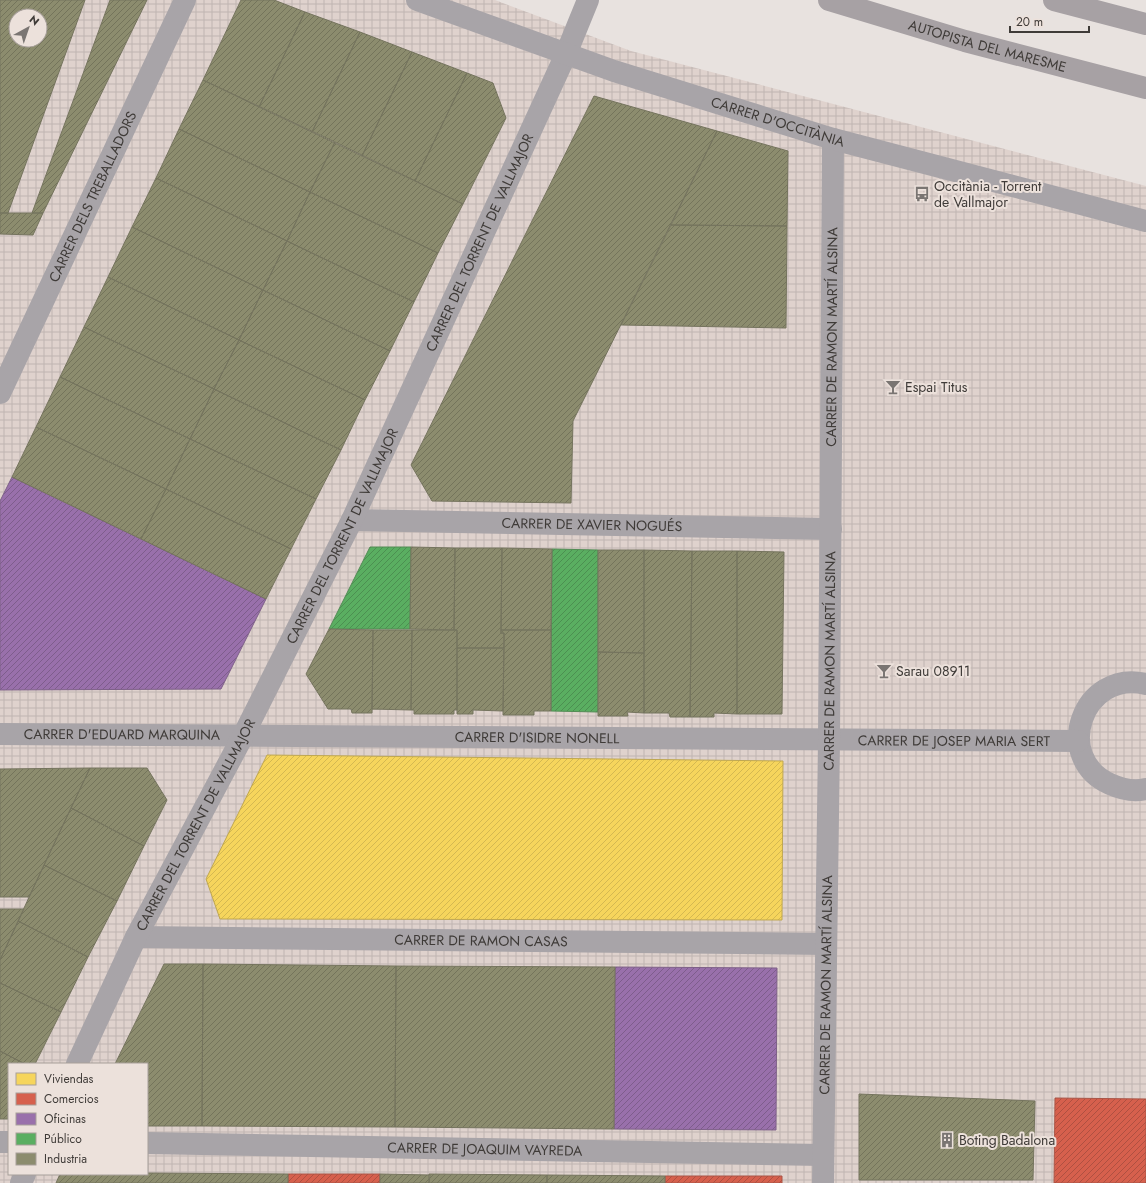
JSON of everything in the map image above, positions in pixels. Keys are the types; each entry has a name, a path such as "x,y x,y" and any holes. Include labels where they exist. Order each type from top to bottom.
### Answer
{"highway":[{"name":"AUTOPISTA DEL MARESME","path":"829,0 965,41 1146,88"},
{"path":"1054,0 1146,24"}],"street":[{"name":"CARRER DELS TREBALLADORS","path":"0,393 185,0"},
{"name":"CARRER D'OCCITÀNIA","path":"417,0 566,54 833,139 1146,221"},
{"name":"CARRER DEL TORRENT DE VALLMAJOR","path":"77,1063 136,937 244,734 352,520 566,54 588,0"},
{"name":"CARRER DE RAMON MARTÍ ALSINA","path":"823,1183 829,741 833,139"},
{"name":"CARRER DE XAVIER NOGUÉS","path":"352,520 830,529"},
{"path":"1146,684 1134,681 1111,685 1092,698 1081,718 1078,741 1085,763 1100,780 1122,790 1146,789"},
{"name":"CARRER D'EDUARD MARQUINA","path":"0,734 244,734"},
{"name":"CARRER D'ISIDRE NONELL","path":"244,734 829,741"},
{"name":"CARRER DE JOSEP MARIA SERT","path":"829,741 1078,741"},
{"name":"CARRER DE RAMON CASAS","path":"136,937 826,944"},
{"name":"CARRER DE JOAQUIM VAYREDA","path":"148,1143 824,1155"}],"shaded area":[{"path":"0,0 495,0 631,51 1146,186 1146,1183 0,1183"}],"building: Viviendas":[{"path":"267,755 783,761 782,920 220,919 206,879"}],"building: Comercios":[{"path":"1055,1098 1146,1099 1146,1183 1054,1183"},
{"path":"288,1174 380,1174 380,1183 288,1183"},
{"path":"665,1176 782,1176 782,1183 665,1183"}],"building: Oficinas":[{"path":"12,477 266,599 221,689 0,690 0,501"},
{"path":"615,967 777,968 776,1130 614,1129"}],"building: Público":[{"path":"370,547 411,547 410,629 329,629"},
{"path":"552,549 598,550 598,712 551,711"}],"building: Industria":[{"path":"0,0 85,0 8,213 0,213"},
{"path":"110,0 147,0 43,213 32,213"},
{"path":"241,0 274,0 305,12 259,107 203,80"},
{"path":"305,12 360,32 312,132 259,107"},
{"path":"360,32 412,52 362,156 312,132"},
{"path":"412,52 467,73 415,181 362,156"},
{"path":"467,73 493,83 506,118 463,204 415,181"},
{"path":"203,80 335,142 310,192 179,129"},
{"path":"594,96 717,131 573,421 571,503 432,501 411,465"},
{"path":"179,129 310,192 287,241 156,178"},
{"path":"717,131 788,151 787,226 671,225"},
{"path":"335,142 463,204 438,253 310,192"},
{"path":"156,178 287,241 263,290 132,227"},
{"path":"310,192 438,253 414,302 287,241"},
{"path":"0,213 43,213 33,235 0,234"},
{"path":"671,225 787,226 786,328 621,325"},
{"path":"132,227 263,290 239,340 108,277"},
{"path":"287,241 414,302 390,351 263,290"},
{"path":"108,277 239,340 214,389 84,327"},
{"path":"263,290 390,351 365,400 239,340"},
{"path":"84,327 214,389 190,439 60,377"},
{"path":"239,340 365,400 341,450 214,389"},
{"path":"60,377 190,439 166,489 36,427"},
{"path":"214,389 341,450 316,499 190,439"},
{"path":"36,427 166,489 141,539 12,477"},
{"path":"190,439 316,499 291,549 166,489"},
{"path":"166,489 291,549 266,599 141,539"},
{"path":"411,547 455,548 454,630 410,629"},
{"path":"455,548 502,548 501,633 504,633 504,648 457,648 457,630 454,630"},
{"path":"502,548 552,549 551,630 501,630"},
{"path":"598,550 644,550 644,653 598,652"},
{"path":"644,550 692,551 690,717 670,717 669,713 644,713"},
{"path":"692,551 737,551 737,714 714,713 714,717 690,717"},
{"path":"737,551 784,552 782,714 737,714"},
{"path":"329,629 373,630 372,713 352,713 351,709 328,709 306,674"},
{"path":"373,630 412,630 411,710 372,709"},
{"path":"412,630 457,630 457,710 454,710 454,714 414,714 414,710 411,710"},
{"path":"501,630 551,630 551,711 534,711 534,715 503,715 504,633 501,633"},
{"path":"457,648 504,648 503,711 473,710 473,714 457,714"},
{"path":"598,652 644,653 644,713 627,712 628,716 598,716"},
{"path":"90,768 147,768 167,800 144,846 71,808"},
{"path":"90,768 29,897 0,897 0,769"},
{"path":"71,808 144,846 117,901 44,865"},
{"path":"44,865 117,901 88,957 18,921"},
{"path":"0,909 24,909 0,960"},
{"path":"18,921 88,957 61,1012 0,983 0,960"},
{"path":"164,964 203,964 202,1126 148,1126 148,1063 115,1063"},
{"path":"203,964 396,966 395,1127 202,1126"},
{"path":"396,966 615,967 614,1129 395,1127"},
{"path":"0,983 61,1012 36,1063 23,1063 0,1051"},
{"path":"0,1051 23,1063 8,1063 8,1119 0,1119"},
{"name":"Boting Badalona","path":"859,1094 1035,1101 1033,1180 859,1180"},
{"path":"148,1173 288,1174 288,1183 56,1183 60,1175 148,1175"},
{"path":"380,1174 430,1175 429,1183 380,1183"},
{"path":"429,1174 547,1175 547,1183 429,1183"},
{"path":"547,1175 665,1176 665,1183 547,1183"}],"place":[{"name":"Occitània - Torrent de Vallmajor","path":"922,194"},
{"name":"Espai Titus","path":"893,387"},
{"name":"Sarau 08911","path":"884,671"},
{"name":"Boting Badalona","path":"947,1140"}]}
